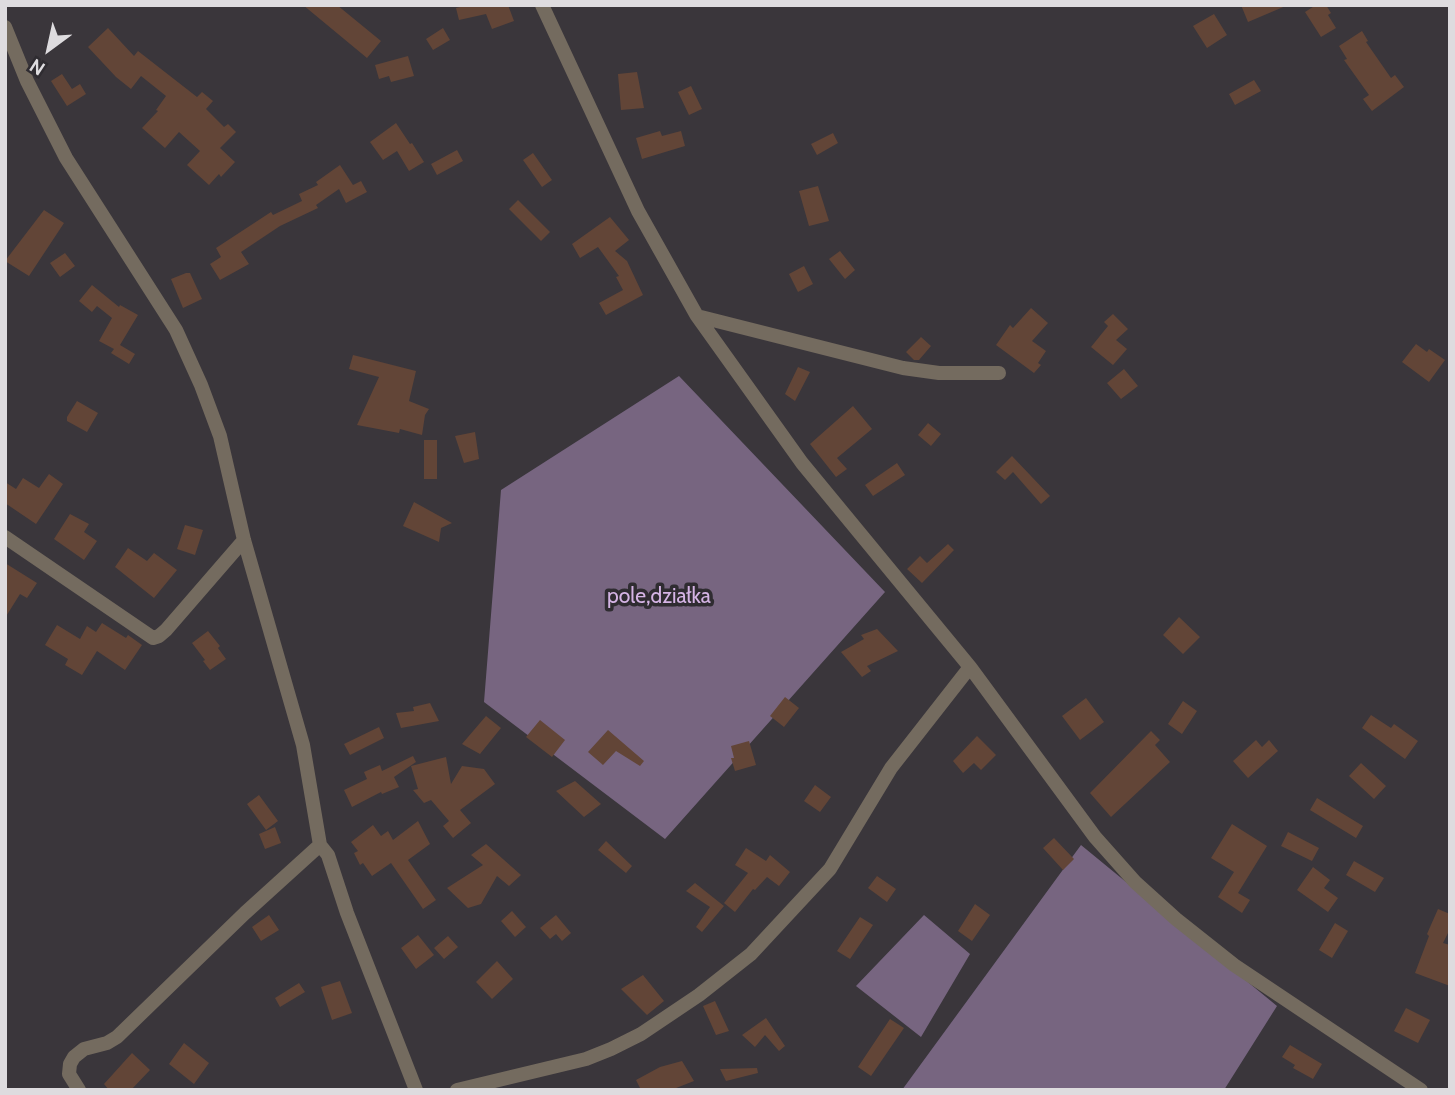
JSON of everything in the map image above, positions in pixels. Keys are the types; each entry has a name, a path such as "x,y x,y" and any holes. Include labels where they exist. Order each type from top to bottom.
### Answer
{"street":[{"path":"542,5 638,211 697,316 802,463 970,667 1095,837 1135,882 1234,965 1421,1090"},
{"path":"5,27 27,82 66,158 176,330 190,357 220,436 244,540 303,745 320,845 328,855 347,913 415,1090"},
{"path":"697,316 903,368 939,373 999,373"},
{"path":"5,537 153,638 166,630 244,540"},
{"path":"457,1090 586,1059 611,1049 641,1034 699,995 751,954 830,869 898,758 970,667"},
{"path":"79,1090 69,1074 74,1057 84,1049 107,1043 117,1037 245,913 320,845"}],"green space":[{"name":"pole,działka","path":"679,376 885,592 665,839 484,702 501,490"},
{"path":"1081,845 1277,1006 1224,1090 902,1090"},
{"path":"924,915 970,954 921,1037 856,986"}],"building":[{"path":"303,5 337,5 381,41 367,58"},
{"path":"468,5 508,5 514,21 492,29 486,14 459,20 456,8"},
{"path":"1241,5 1288,5 1248,22"},
{"path":"1316,5 1326,5 1331,13 1328,15 1336,28 1321,37 1305,12"},
{"path":"1214,14 1227,35 1207,48 1193,26"},
{"path":"108,28 134,56 138,51 197,97 202,92 213,101 206,109 224,127 228,124 236,132 220,148 235,162 221,177 219,174 209,185 187,165 200,151 179,132 165,148 142,128 158,111 156,110 166,96 141,76 131,89 88,47"},
{"path":"443,28 450,40 433,50 426,39"},
{"path":"1362,31 1368,41 1366,42 1391,78 1395,75 1404,87 1372,111 1363,99 1369,95 1344,60 1347,59 1339,46"},
{"path":"408,56 414,76 391,82 389,76 379,79 375,65"},
{"path":"637,72 644,108 621,110 618,74"},
{"path":"62,74 72,89 80,84 86,94 67,106 51,81"},
{"path":"1254,80 1261,91 1235,105 1229,94"},
{"path":"691,86 702,109 689,115 678,92"},
{"path":"396,123 424,162 409,171 397,151 383,160 370,142"},
{"path":"660,131 662,136 681,131 685,146 642,159 636,138"},
{"path":"833,133 838,143 817,155 811,144"},
{"path":"457,150 463,161 437,175 431,164"},
{"path":"533,153 552,180 542,187 523,160"},
{"path":"340,165 353,185 361,181 367,192 346,203 339,189 316,205 318,208 280,226 241,252 249,264 220,280 210,264 221,257 216,248 271,212 273,215 302,201 299,194 318,185 316,182"},
{"path":"818,186 829,221 809,226 799,191"},
{"path":"518,200 550,232 541,241 509,209"},
{"path":"44,210 64,223 29,276 5,261"},
{"path":"610,217 629,240 615,251 627,261 643,295 606,315 599,303 623,290 616,277 619,276 598,247 580,258 572,244"},
{"path":"840,251 855,270 845,279 829,259"},
{"path":"65,253 75,266 60,277 50,263"},
{"path":"804,266 813,284 798,292 789,274"},
{"path":"190,273 202,299 183,308 171,279"},
{"path":"92,285 119,307 120,305 138,315 120,345 135,354 129,364 111,353 114,349 99,341 112,318 97,306 92,312 79,301"},
{"path":"1031,308 1048,323 1032,341 1046,351 1038,363 1041,365 1034,373 996,345 1010,325 1013,328"},
{"path":"1113,314 1128,329 1116,340 1127,349 1113,365 1091,347 1108,326 1104,322"},
{"path":"921,337 931,346 919,360 914,360 906,352"},
{"path":"1416,344 1445,360 1429,382 1402,362"},
{"path":"353,355 416,371 409,401 429,409 425,415 422,435 400,429 399,433 357,425 379,377 349,369"},
{"path":"798,367 810,372 795,401 785,394"},
{"path":"1124,369 1138,386 1121,399 1107,383"},
{"path":"77,401 98,413 87,432 67,421"},
{"path":"853,406 872,429 837,458 847,469 836,477 810,444"},
{"path":"928,423 941,434 931,446 918,435"},
{"path":"475,432 479,459 464,463 455,436"},
{"path":"424,440 437,440 437,479 424,479"},
{"path":"1012,456 1050,496 1041,504 1013,472 1005,480 996,472"},
{"path":"897,463 905,475 873,496 865,485"},
{"path":"49,474 63,484 36,524 5,503 5,482 16,489 23,478 39,488"},
{"path":"414,502 452,523 441,528 439,542 403,526"},
{"path":"70,514 89,524 84,532 97,541 84,560 54,539"},
{"path":"185,525 203,530 195,555 177,549"},
{"path":"948,544 954,550 922,583 907,569 920,556 927,563"},
{"path":"128,548 147,561 154,553 177,570 154,598 115,567"},
{"path":"5,563 37,583 27,598 20,594 5,618"},
{"path":"1179,617 1200,637 1183,654 1163,635"},
{"path":"102,623 142,645 125,670 97,651 82,675 65,665 68,659 45,645 57,625 80,639 87,626 96,632"},
{"path":"877,629 898,651 867,666 871,671 862,677 841,652 864,639 861,635"},
{"path":"208,631 226,659 210,670 192,643"},
{"path":"785,697 799,708 784,727 770,716"},
{"path":"1086,698 1104,722 1080,740 1062,716"},
{"path":"1183,701 1197,711 1182,734 1168,724"},
{"path":"430,703 439,721 401,728 396,713 414,711 413,707"},
{"path":"1371,715 1391,728 1394,724 1418,741 1405,759 1362,728"},
{"path":"486,716 501,728 480,754 462,744"},
{"path":"540,720 565,740 552,757 526,737"},
{"path":"379,727 384,738 350,755 344,744"},
{"path":"608,730 644,761 640,766 616,751 603,765 588,752"},
{"path":"1151,731 1160,740 1155,745 1170,762 1111,817 1090,793"},
{"path":"977,736 996,755 981,770 974,763 963,773 953,761"},
{"path":"1256,740 1262,747 1269,740 1278,751 1248,778 1233,761"},
{"path":"749,741 756,765 735,771 731,746"},
{"path":"413,756 416,762 394,777 399,787 382,794 381,792 352,807 344,790 367,779 364,772 380,765 382,771"},
{"path":"446,757 451,784 462,766 484,769 495,784 460,810 471,823 453,838 443,826 449,821 431,800 424,803 413,790 418,789 411,766"},
{"path":"1361,763 1386,786 1374,799 1349,776"},
{"path":"575,781 601,804 584,817 556,791"},
{"path":"815,785 831,797 820,812 804,801"},
{"path":"259,795 278,821 266,830 247,804"},
{"path":"1317,798 1363,826 1356,838 1310,810"},
{"path":"418,821 430,844 408,860 436,900 423,909 391,863 372,876 363,863 360,865 354,853 358,851 351,842 373,825 381,836 388,831 393,840"},
{"path":"1232,824 1267,846 1238,893 1250,900 1242,913 1218,897 1234,872 1211,858"},
{"path":"275,827 281,843 265,849 259,834"},
{"path":"1288,832 1319,848 1312,861 1281,846"},
{"path":"1054,838 1074,859 1063,870 1043,848"},
{"path":"606,841 632,866 626,873 598,850"},
{"path":"486,844 521,875 509,886 497,876 481,904 468,908 447,888 483,865 471,855"},
{"path":"746,848 766,861 770,855 790,872 779,886 767,877 753,889 735,912 724,903 748,873 735,865"},
{"path":"1354,861 1384,878 1375,892 1346,875"},
{"path":"1313,867 1330,880 1324,888 1338,898 1328,912 1297,890"},
{"path":"877,876 896,889 887,902 868,888"},
{"path":"695,883 724,906 702,932 696,927 710,907 686,891"},
{"path":"975,904 990,915 972,941 958,931"},
{"path":"1438,909 1450,914 1450,929 1443,943 1450,945 1450,986 1415,973"},
{"path":"512,911 526,927 515,937 501,921"},
{"path":"269,915 279,930 261,941 252,927"},
{"path":"556,915 571,933 562,941 556,934 550,939 540,928"},
{"path":"860,917 873,925 850,959 837,951"},
{"path":"1335,923 1348,931 1332,958 1319,950"},
{"path":"418,935 434,955 416,969 401,948"},
{"path":"448,936 458,947 444,959 434,948"},
{"path":"497,961 513,979 492,999 476,982"},
{"path":"643,975 664,1001 647,1015 621,989"},
{"path":"340,981 352,1013 332,1020 321,987"},
{"path":"299,983 305,992 280,1007 275,998"},
{"path":"715,1001 729,1031 716,1035 703,1006"},
{"path":"1406,1008 1430,1020 1418,1043 1394,1031"},
{"path":"766,1018 785,1046 779,1051 765,1035 755,1047 742,1035"},
{"path":"890,1019 904,1028 871,1076 858,1067"},
{"path":"184,1043 209,1063 194,1084 169,1064"},
{"path":"1290,1045 1322,1064 1313,1079 1293,1068 1295,1065 1282,1057"},
{"path":"132,1053 150,1070 131,1090 109,1090 104,1084"},
{"path":"682,1061 694,1081 671,1090 641,1090 636,1080 660,1067"},
{"path":"757,1068 758,1073 726,1081 720,1069"}]}
